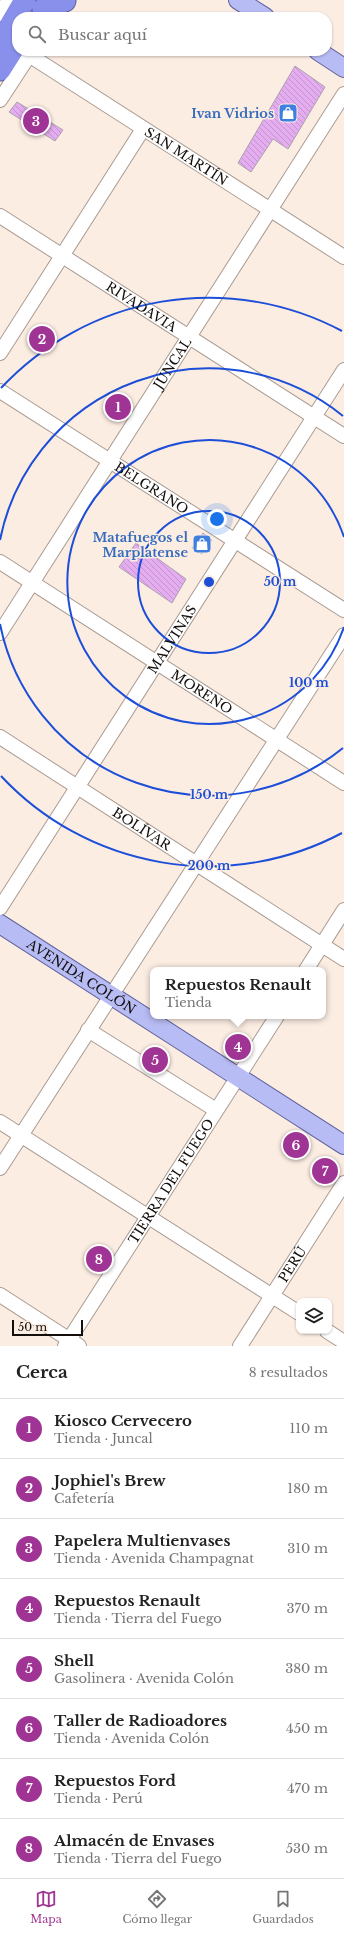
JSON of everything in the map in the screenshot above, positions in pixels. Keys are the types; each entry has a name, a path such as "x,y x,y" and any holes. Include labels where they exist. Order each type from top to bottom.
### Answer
{"highway":[{"path":"43,12 51,6"},
{"path":"0,43 12,34"},
{"path":"0,70 18,56"}],"main road":[{"path":"238,0 257,12"},
{"path":"326,56 344,68"},
{"name":"AVENIDA COLÓN","path":"0,924 344,1145"}],"street":[{"path":"0,14 9,0"},
{"path":"0,100 23,56"},
{"name":"SAN MARTÍN","path":"35,56 143,129 344,257"},
{"name":"JUNCAL","path":"0,633 344,94"},
{"path":"0,353 143,129"},
{"name":"RIVADAVIA","path":"0,216 344,436"},
{"name":"MALVINAS","path":"0,908 344,370"},
{"name":"BELGRANO","path":"0,391 344,610"},
{"name":"MORENO","path":"0,562 344,783"},
{"path":"0,1168 110,995 198,864 344,635"},
{"name":"BOLÍVAR","path":"0,737 344,959"},
{"path":"308,967 344,910"},
{"name":"TIERRA DEL FUEGO","path":"71,1344 148,1217 274,1019"},
{"path":"88,1030 216,1110"},
{"path":"0,1122 296,1311"},
{"name":"PERÚ","path":"240,1346 344,1183"},
{"path":"0,1295 71,1344"},
{"path":"332,1334 344,1342"}],"building":[{"name":"Ivan Vidrios","path":"295,66 325,87 288,149 273,139 251,172 238,163"},
{"path":"17,102 63,130 55,141 9,112"},
{"name":"Matafuegos el Marplatense","path":"203,533 212,540 202,554 192,548"},
{"path":"136,543 186,579 172,603 119,567"}],"place":[{"name":"Ivan Vidrios","path":"288,113"},
{"name":"Papelera Multienvases","path":"36,121"},
{"name":"Jophiel's Brew","path":"42,339"},
{"name":"Kiosco Cervecero","path":"118,407"},
{"name":"Matafuegos el Marplatense","path":"202,544"},
{"name":"Repuestos Renault","path":"238,1047"},
{"name":"Shell","path":"155,1060"},
{"name":"Taller de Radioadores","path":"296,1145"},
{"name":"Repuestos Ford","path":"325,1171"},
{"name":"Almacén de Envases","path":"99,1259"}]}
